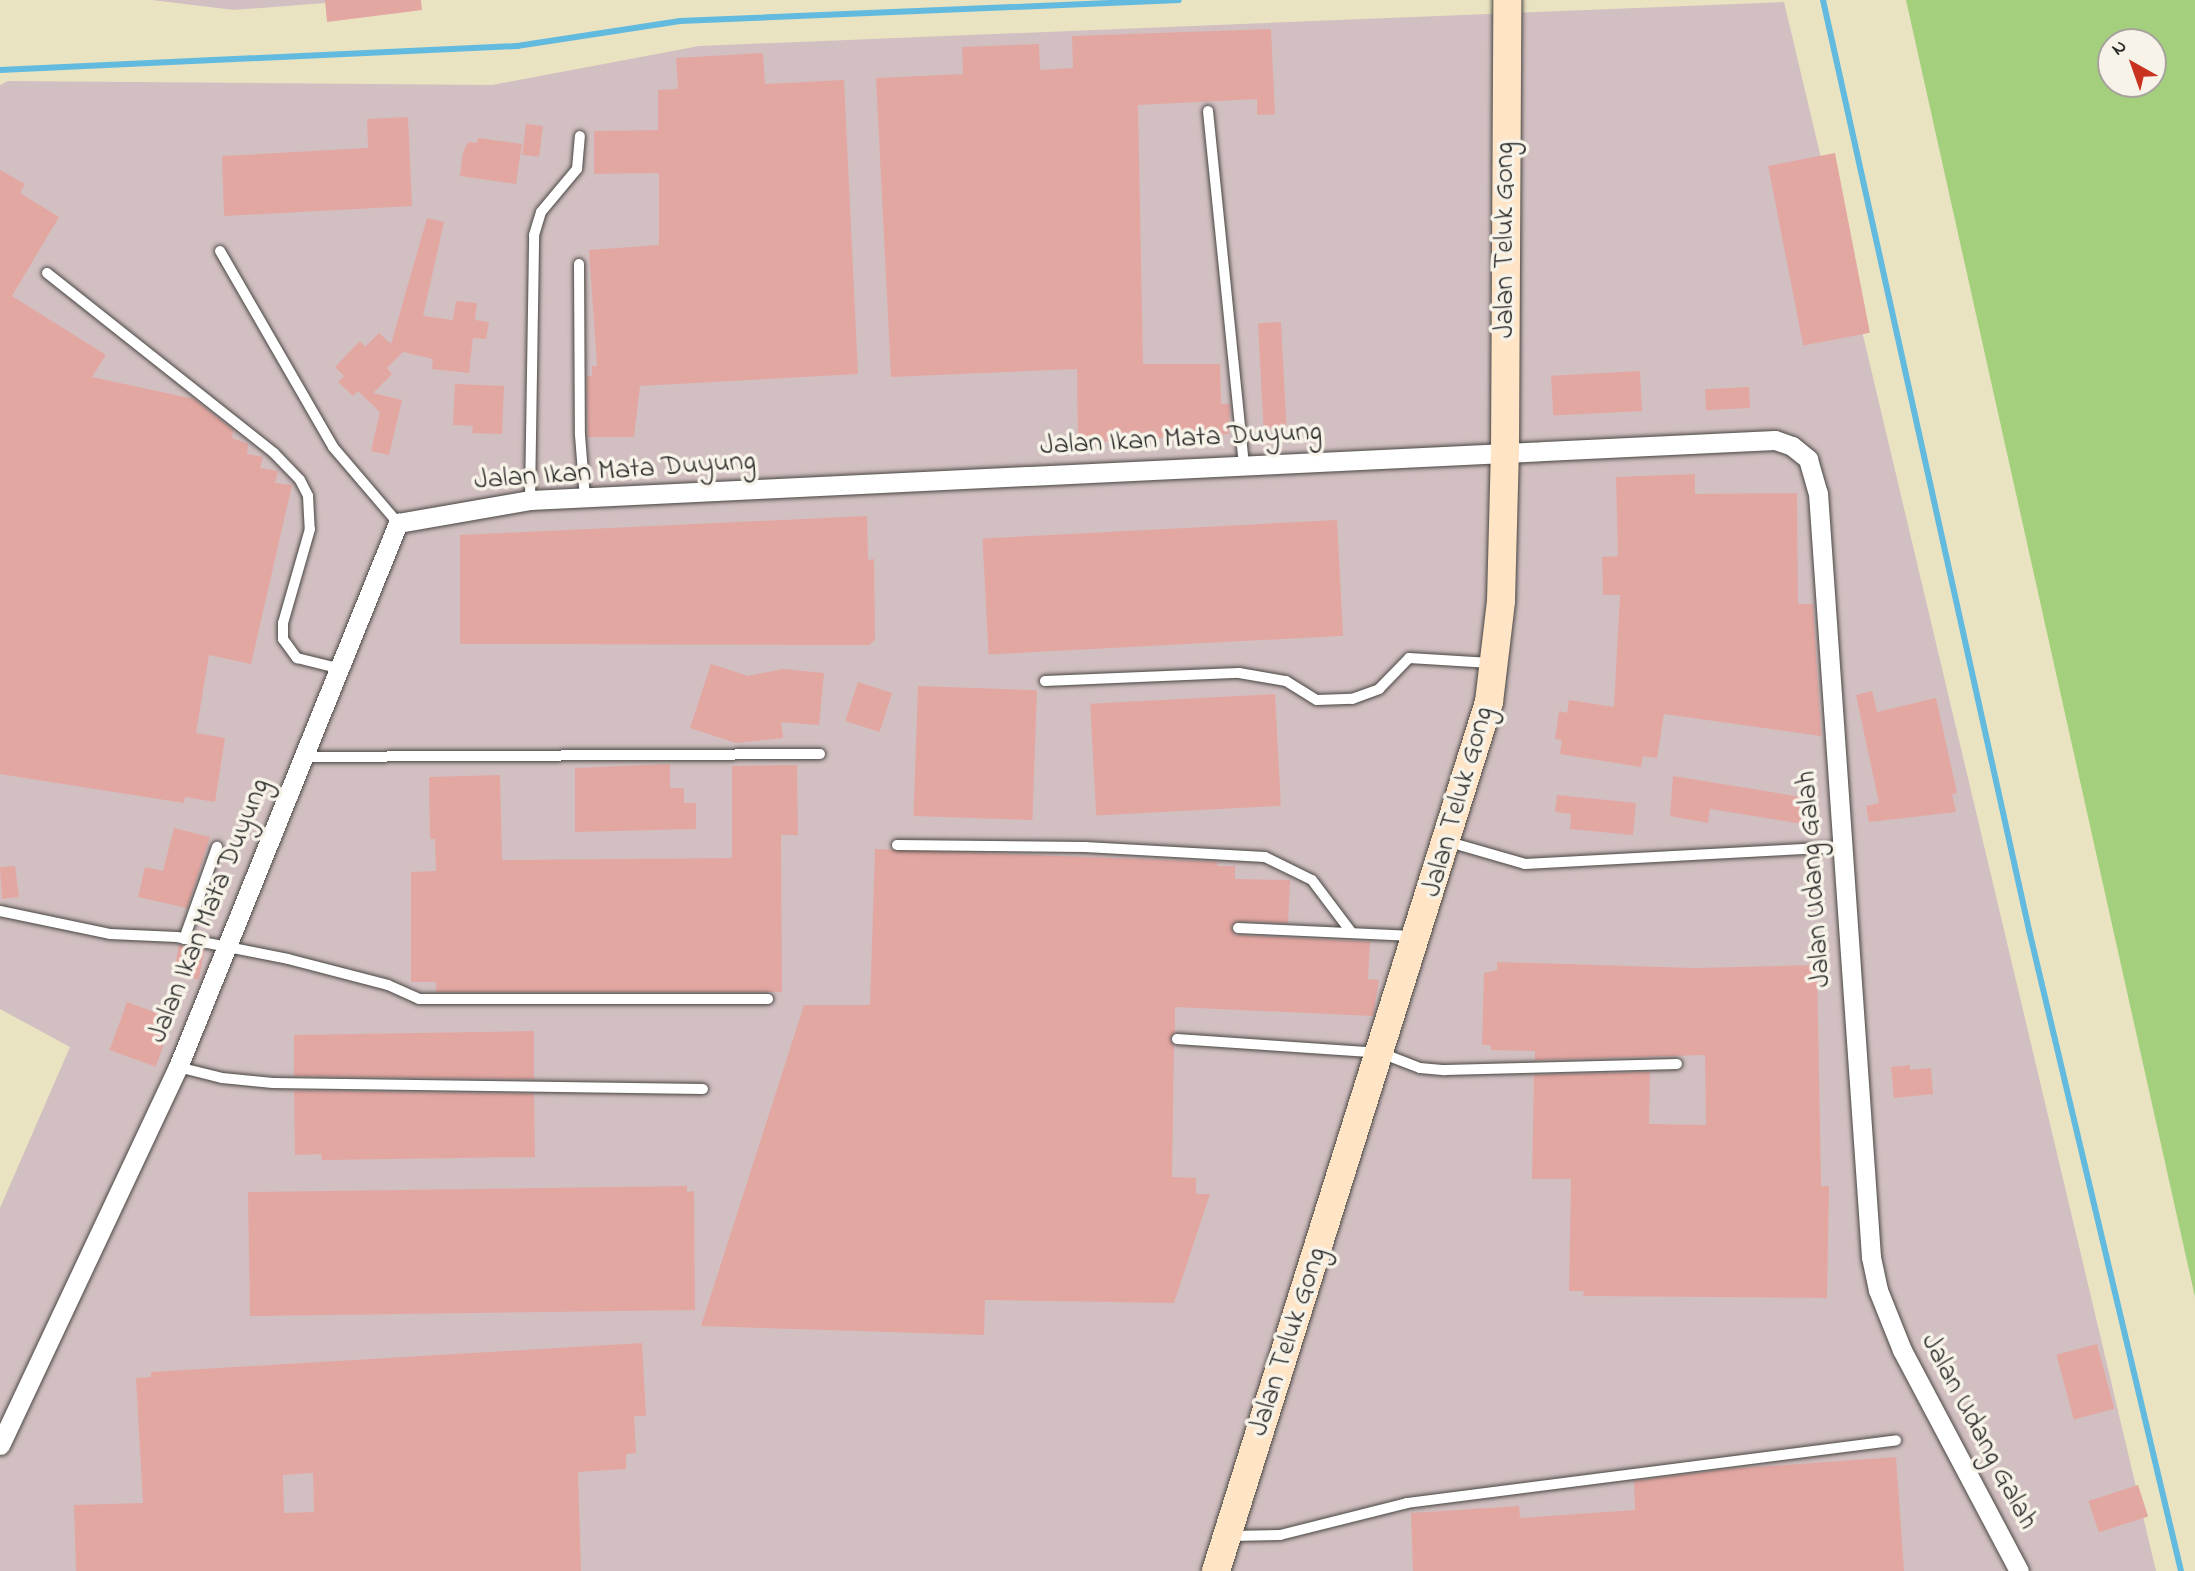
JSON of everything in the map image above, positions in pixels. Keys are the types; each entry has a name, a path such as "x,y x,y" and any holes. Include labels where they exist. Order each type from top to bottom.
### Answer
{"street":[{"name":"Jalan Teluk Gong","path":"1216,1571 1477,752 1494,663 1501,601 1505,452 1507,7"},
{"name":"Jalan Udang Galah","path":"1505,452 1749,439 1784,442 1808,459 1818,493 1868,1227 1878,1290 1902,1350 2019,1571"},
{"name":"Jalan Ikan Mata Duyung","path":"0,1446 178,1067 337,667 398,523 530,500 1505,452"}],"lane":[{"path":"1208,111 1244,465"},
{"path":"530,500 534,235 541,212 578,169 580,136"},
{"path":"220,251 333,447 398,523"},
{"path":"579,264 580,435 585,499"},
{"path":"47,273 274,453 300,480 308,496 310,529 283,623 283,639 297,658 337,667"},
{"path":"1045,681 1239,673 1286,681 1317,700 1352,699 1379,689 1409,658 1494,663"},
{"path":"302,757 820,754"},
{"path":"1448,842 1525,864 1841,847"},
{"path":"897,845 1085,847 1265,857 1312,880 1352,933"},
{"path":"184,939 217,847"},
{"path":"0,911 110,933 184,939 388,985 419,999 768,999"},
{"path":"1238,928 1418,937"},
{"path":"1177,1039 1381,1053 1420,1068 1445,1070 1676,1064"},
{"path":"178,1067 222,1078 273,1083 703,1089"},
{"path":"1227,1535 1280,1535 1407,1503 1896,1440"}],"shaded area":[{"path":"152,0 364,0 234,10"},
{"path":"1784,2 2156,1571 0,1571 0,1208 70,1047 0,1009 0,85 8,81 492,85 699,46"}],"green space":[{"path":"1906,0 2195,0 2195,1297"}],"building":[{"path":"325,0 421,0 422,10 327,22"},
{"path":"1271,29 1275,114 1257,115 1257,99 1138,105 1143,364 1220,364 1221,404 1230,404 1229,434 1078,443 1077,369 891,377 876,78 963,74 962,47 1039,44 1040,70 1073,68 1072,36"},
{"path":"763,53 765,84 844,80 858,374 640,386 634,437 588,437 587,376 592,376 592,366 597,366 589,250 659,245 659,173 594,174 594,131 658,130 658,90 678,89 676,58"},
{"path":"408,117 412,206 224,216 222,156 368,148 367,119"},
{"path":"526,124 543,126 539,157 522,155"},
{"path":"478,138 522,144 516,184 460,176 463,152 468,142 477,143"},
{"path":"1835,153 1870,333 1803,346 1768,166"},
{"path":"0,170 25,184 20,193 59,217 12,296 106,355 92,377 194,399 233,430 232,438 248,444 247,454 263,457 260,468 278,471 275,483 292,485 251,664 209,655 196,733 225,738 215,802 185,797 184,803 0,774"},
{"path":"427,218 444,222 423,316 453,320 456,301 477,303 475,320 489,322 486,339 473,338 469,373 432,369 433,359 403,352 387,368 392,374 373,393 402,400 389,455 371,451 380,412 358,391 353,396 338,382 344,376 335,367 360,341 365,347 379,333 391,344"},
{"path":"1281,322 1286,427 1264,428 1258,323"},
{"path":"1640,371 1642,411 1553,416 1551,376"},
{"path":"455,384 504,386 502,434 472,433 473,426 453,425"},
{"path":"1749,387 1750,408 1706,410 1705,389"},
{"path":"1695,474 1695,494 1797,493 1798,604 1813,604 1821,736 1664,714 1657,758 1643,756 1641,767 1560,754 1562,740 1555,739 1559,711 1567,713 1569,700 1614,707 1620,595 1603,595 1602,557 1618,556 1616,477"},
{"path":"867,516 868,560 874,559 875,640 869,645 460,644 460,535"},
{"path":"1337,520 1343,636 989,654 982,539"},
{"path":"711,664 748,676 783,669 824,673 819,725 781,722 783,738 736,743 690,728"},
{"path":"858,682 892,693 880,732 845,721"},
{"path":"918,686 1037,690 1032,820 913,816"},
{"path":"1872,691 1877,712 1936,698 1957,793 1952,794 1956,812 1869,822 1866,806 1879,803 1856,695"},
{"path":"1275,694 1281,806 1096,816 1090,704"},
{"path":"670,764 670,788 684,788 684,803 696,803 696,829 575,832 575,768"},
{"path":"797,765 798,835 781,835 782,992 436,992 436,982 411,982 411,872 436,871 435,839 430,839 429,777 500,775 502,860 732,858 732,766"},
{"path":"1673,776 1807,798 1803,824 1710,809 1708,823 1670,816"},
{"path":"1557,795 1636,803 1633,835 1570,829 1571,814 1555,812"},
{"path":"174,828 210,837 187,908 138,897 145,867 163,871"},
{"path":"875,849 1217,862 1217,866 1235,866 1235,879 1290,880 1288,923 1238,921 1231,927 1235,935 1370,942 1368,979 1379,980 1373,1016 1175,1007 1175,1032 1170,1039 1174,1046 1172,1177 1196,1178 1196,1194 1210,1194 1174,1303 985,1300 984,1335 701,1326 804,1005 870,1005"},
{"path":"15,866 19,897 2,899 0,867"},
{"path":"179,945 205,950 199,979 173,974"},
{"path":"1497,962 1694,968 1817,965 1821,1186 1829,1186 1827,1298 1583,1296 1584,1291 1569,1291 1571,1179 1532,1179 1534,1075 1650,1072 1649,1124 1706,1125 1705,1055 1535,1060 1535,1051 1491,1050 1491,1045 1482,1045 1484,973 1497,970"},
{"path":"127,1002 173,1019 156,1067 110,1050"},
{"path":"534,1031 534,1079 294,1076 294,1035"},
{"path":"1910,1065 1910,1070 1931,1068 1933,1094 1894,1098 1891,1067"},
{"path":"294,1091 534,1094 535,1157 322,1160 321,1154 295,1155"},
{"path":"687,1186 687,1192 694,1191 695,1310 250,1316 248,1192"},
{"path":"642,1343 646,1416 634,1416 636,1453 626,1454 626,1469 578,1472 581,1571 76,1571 74,1505 143,1503 136,1378 151,1377 151,1372","holes":["313,1473 314,1512 284,1513 283,1475"]},
{"path":"2097,1344 2114,1409 2074,1420 2056,1355"},
{"path":"1896,1457 1904,1571 1413,1571 1411,1513 1519,1506 1520,1518 1635,1510 1634,1481 1729,1469"},
{"path":"2138,1485 2148,1516 2099,1532 2089,1501"}],"waterway":[{"path":"0,70 517,46 680,21 1179,0"},
{"path":"1823,0 2029,930 2181,1571"}]}
